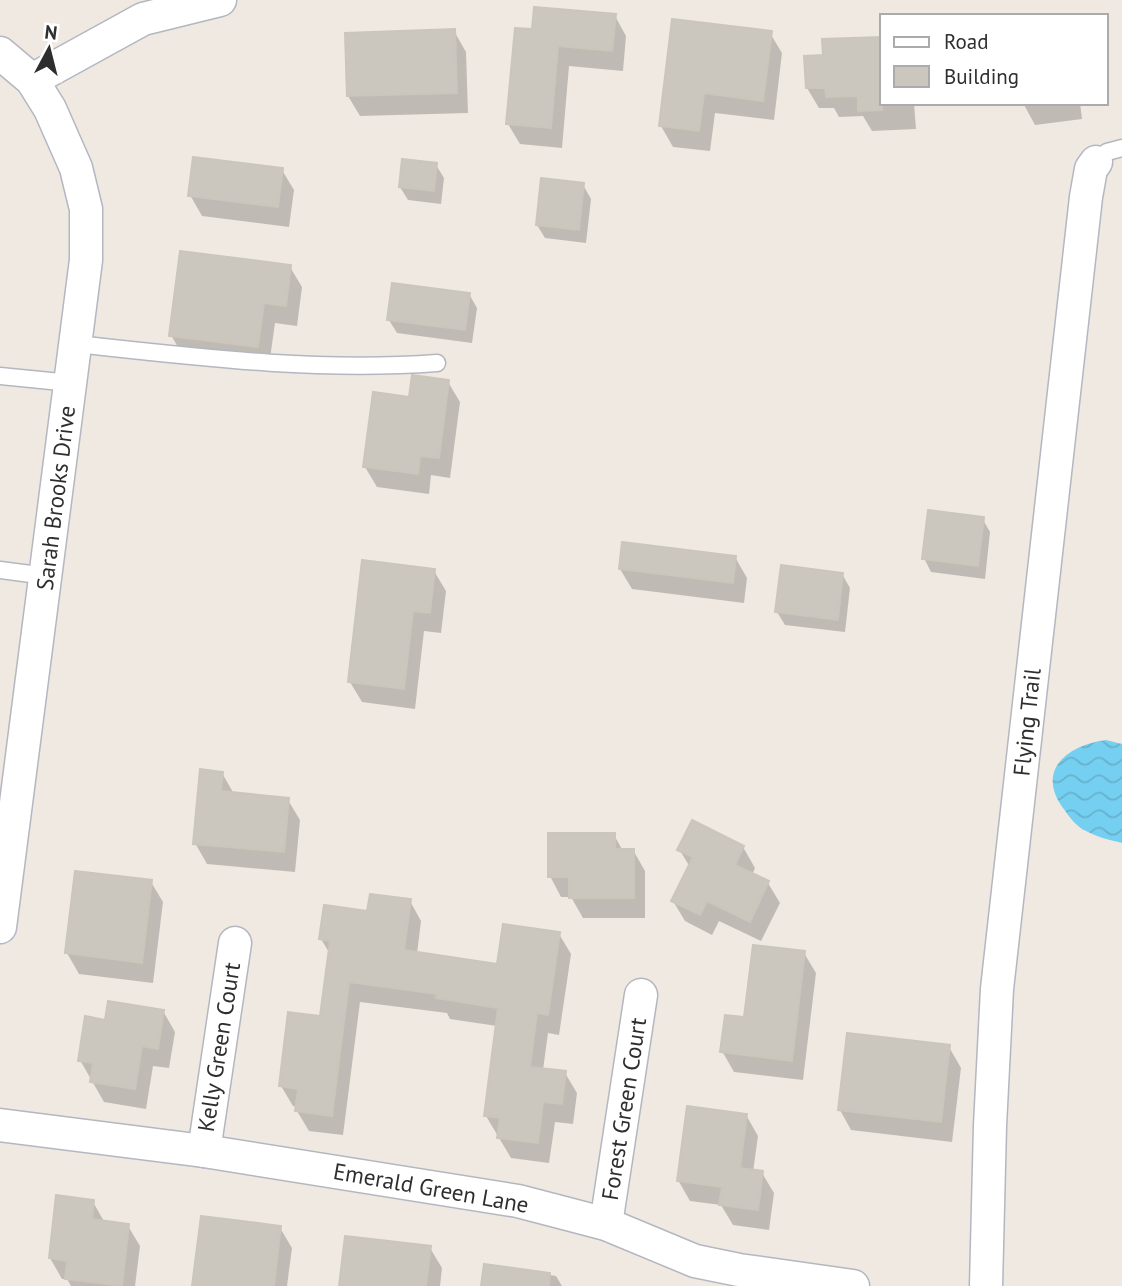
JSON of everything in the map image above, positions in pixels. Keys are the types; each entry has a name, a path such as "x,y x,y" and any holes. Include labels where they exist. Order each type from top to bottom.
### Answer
{"street":[{"path":"32,80 143,19 220,0"},
{"name":"Sarah Brooks Drive","path":"0,53 32,80 50,109 76,168 86,209 86,260 76,344 1,914"},
{"name":"Flying Trail","path":"986,1286 997,989 1086,197 1091,169 1109,155"},
{"name":"Kelly Green Court","path":"204,1151 235,943"},
{"name":"Forest Green Court","path":"606,1224 641,995"},
{"name":"Emerald Green Lane","path":"0,1125 204,1151 518,1201 606,1224 695,1261 738,1270 853,1286"}],"lane":[{"path":"76,344 270,363 382,367 437,363"},
{"path":"0,376 71,383"},
{"path":"0,570 46,576"}],"water":[{"path":"1106,740 1122,744 1122,843 1079,827 1063,808 1055,794 1053,782 1060,761 1069,753"}],"building":[{"path":"534,7 616,14 612,51 558,46 551,128 506,124 515,28 532,29"},
{"path":"672,19 772,31 763,101 704,93 699,131 659,126"},
{"path":"455,29 457,93 347,96 345,33"},
{"path":"880,37 882,110 858,111 858,96 826,97 825,88 806,88 804,56 823,55 822,39"},
{"path":"193,157 283,168 278,207 188,196"},
{"path":"402,159 437,163 434,191 399,187"},
{"path":"541,178 584,183 579,230 536,225"},
{"path":"180,251 291,265 286,306 264,303 258,347 169,336"},
{"path":"392,283 470,293 465,330 387,320"},
{"path":"412,375 449,380 439,458 420,456 418,474 363,467 373,392 409,397"},
{"path":"928,510 984,517 978,566 922,559"},
{"path":"622,542 736,556 733,583 619,569"},
{"path":"362,560 435,569 430,613 413,611 404,689 348,682"},
{"path":"781,565 843,573 838,620 775,612"},
{"path":"200,769 223,772 221,791 289,798 284,852 193,844"},
{"path":"692,820 744,846 735,865 769,881 750,922 707,901 700,915 671,901 693,857 677,850"},
{"path":"548,833 615,833 615,849 634,849 634,898 569,898 569,877 548,877"},
{"path":"75,871 152,880 142,963 65,953"},
{"path":"370,894 411,899 404,950 497,964 503,924 560,932 548,1015 537,1013 530,1067 566,1071 562,1104 543,1102 538,1143 497,1138 500,1118 484,1116 498,1008 436,998 437,994 349,982 332,1116 295,1111 298,1089 279,1086 288,1012 320,1016 330,941 319,939 324,905 367,911"},
{"path":"753,945 805,951 792,1061 720,1052 725,1015 744,1017"},
{"path":"108,1001 164,1010 158,1049 142,1046 135,1089 90,1082 93,1063 78,1061 85,1016 105,1020"},
{"path":"847,1033 950,1045 941,1122 838,1110"},
{"path":"687,1106 747,1114 740,1168 763,1171 758,1210 719,1205 722,1187 677,1181"},
{"path":"56,1195 94,1200 92,1219 129,1224 122,1286 65,1279 67,1261 49,1258"},
{"path":"201,1216 281,1226 274,1286 192,1286"},
{"path":"345,1236 431,1246 426,1286 339,1286"},
{"path":"484,1264 550,1273 549,1286 481,1286"}]}
